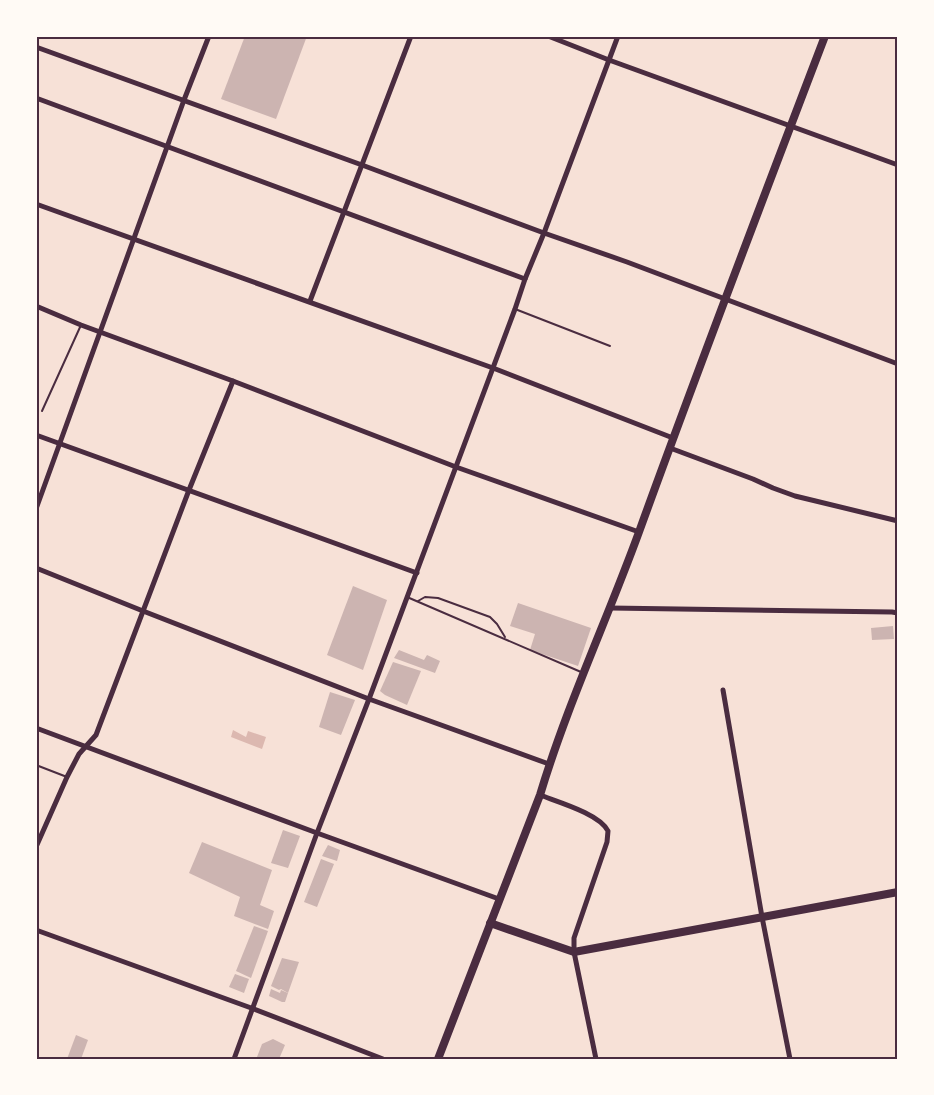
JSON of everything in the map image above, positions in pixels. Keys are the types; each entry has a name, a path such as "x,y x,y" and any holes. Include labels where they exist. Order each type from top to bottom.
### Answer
{"main road":[{"path":"438,1059 540,795 549,764 639,532 724,298 825,36"},
{"path":"490,923 574,952 898,892"}],"street":[{"path":"36,509 209,36"},
{"path":"310,301 411,36"},
{"path":"548,36 898,165"},
{"path":"234,1059 618,36"},
{"path":"36,47 627,262 898,364"},
{"path":"36,98 525,279"},
{"path":"36,204 493,368 673,438"},
{"path":"36,306 456,467 639,532"},
{"path":"36,847 79,754 96,735 233,381"},
{"path":"36,435 417,573"},
{"path":"670,448 795,496 898,521"},
{"path":"36,568 369,699 549,764"},
{"path":"610,608 898,613"},
{"path":"723,690 762,917 790,1059"},
{"path":"36,728 499,899"},
{"path":"540,795 592,816 601,821 608,831 607,842 574,938 574,952 596,1059"},
{"path":"36,930 254,1009 383,1059"}],"lane":[{"path":"515,309 610,346"},
{"path":"42,411 81,325"},
{"path":"407,597 584,673"},
{"path":"418,601 425,597 438,598 490,617 506,639"},
{"path":"36,765 67,777"}],"shaded area":[{"path":"233,730 246,737 248,731 266,737 262,749 231,737"}],"building":[{"path":"245,36 307,36 276,119 221,99"},
{"path":"353,586 387,600 363,670 327,655"},
{"path":"518,603 591,628 578,666 530,650 535,634 510,626"},
{"path":"893,626 894,639 872,640 871,628"},
{"path":"399,650 424,660 427,655 440,661 435,673 394,658"},
{"path":"393,662 421,671 407,705 380,691"},
{"path":"330,692 355,700 341,735 319,727"},
{"path":"283,830 300,836 288,868 271,863"},
{"path":"202,842 272,870 260,905 274,911 268,929 234,916 240,897 189,873"},
{"path":"328,845 340,850 337,861 322,856"},
{"path":"321,859 334,864 317,907 304,902"},
{"path":"254,926 268,931 251,978 236,971"},
{"path":"282,958 299,962 288,993 271,986"},
{"path":"235,974 249,979 244,993 229,987"},
{"path":"271,989 280,993 281,990 288,993 285,1002 269,996"},
{"path":"76,1035 88,1040 81,1059 67,1059"},
{"path":"273,1039 285,1045 279,1059 257,1057 262,1044"}]}
